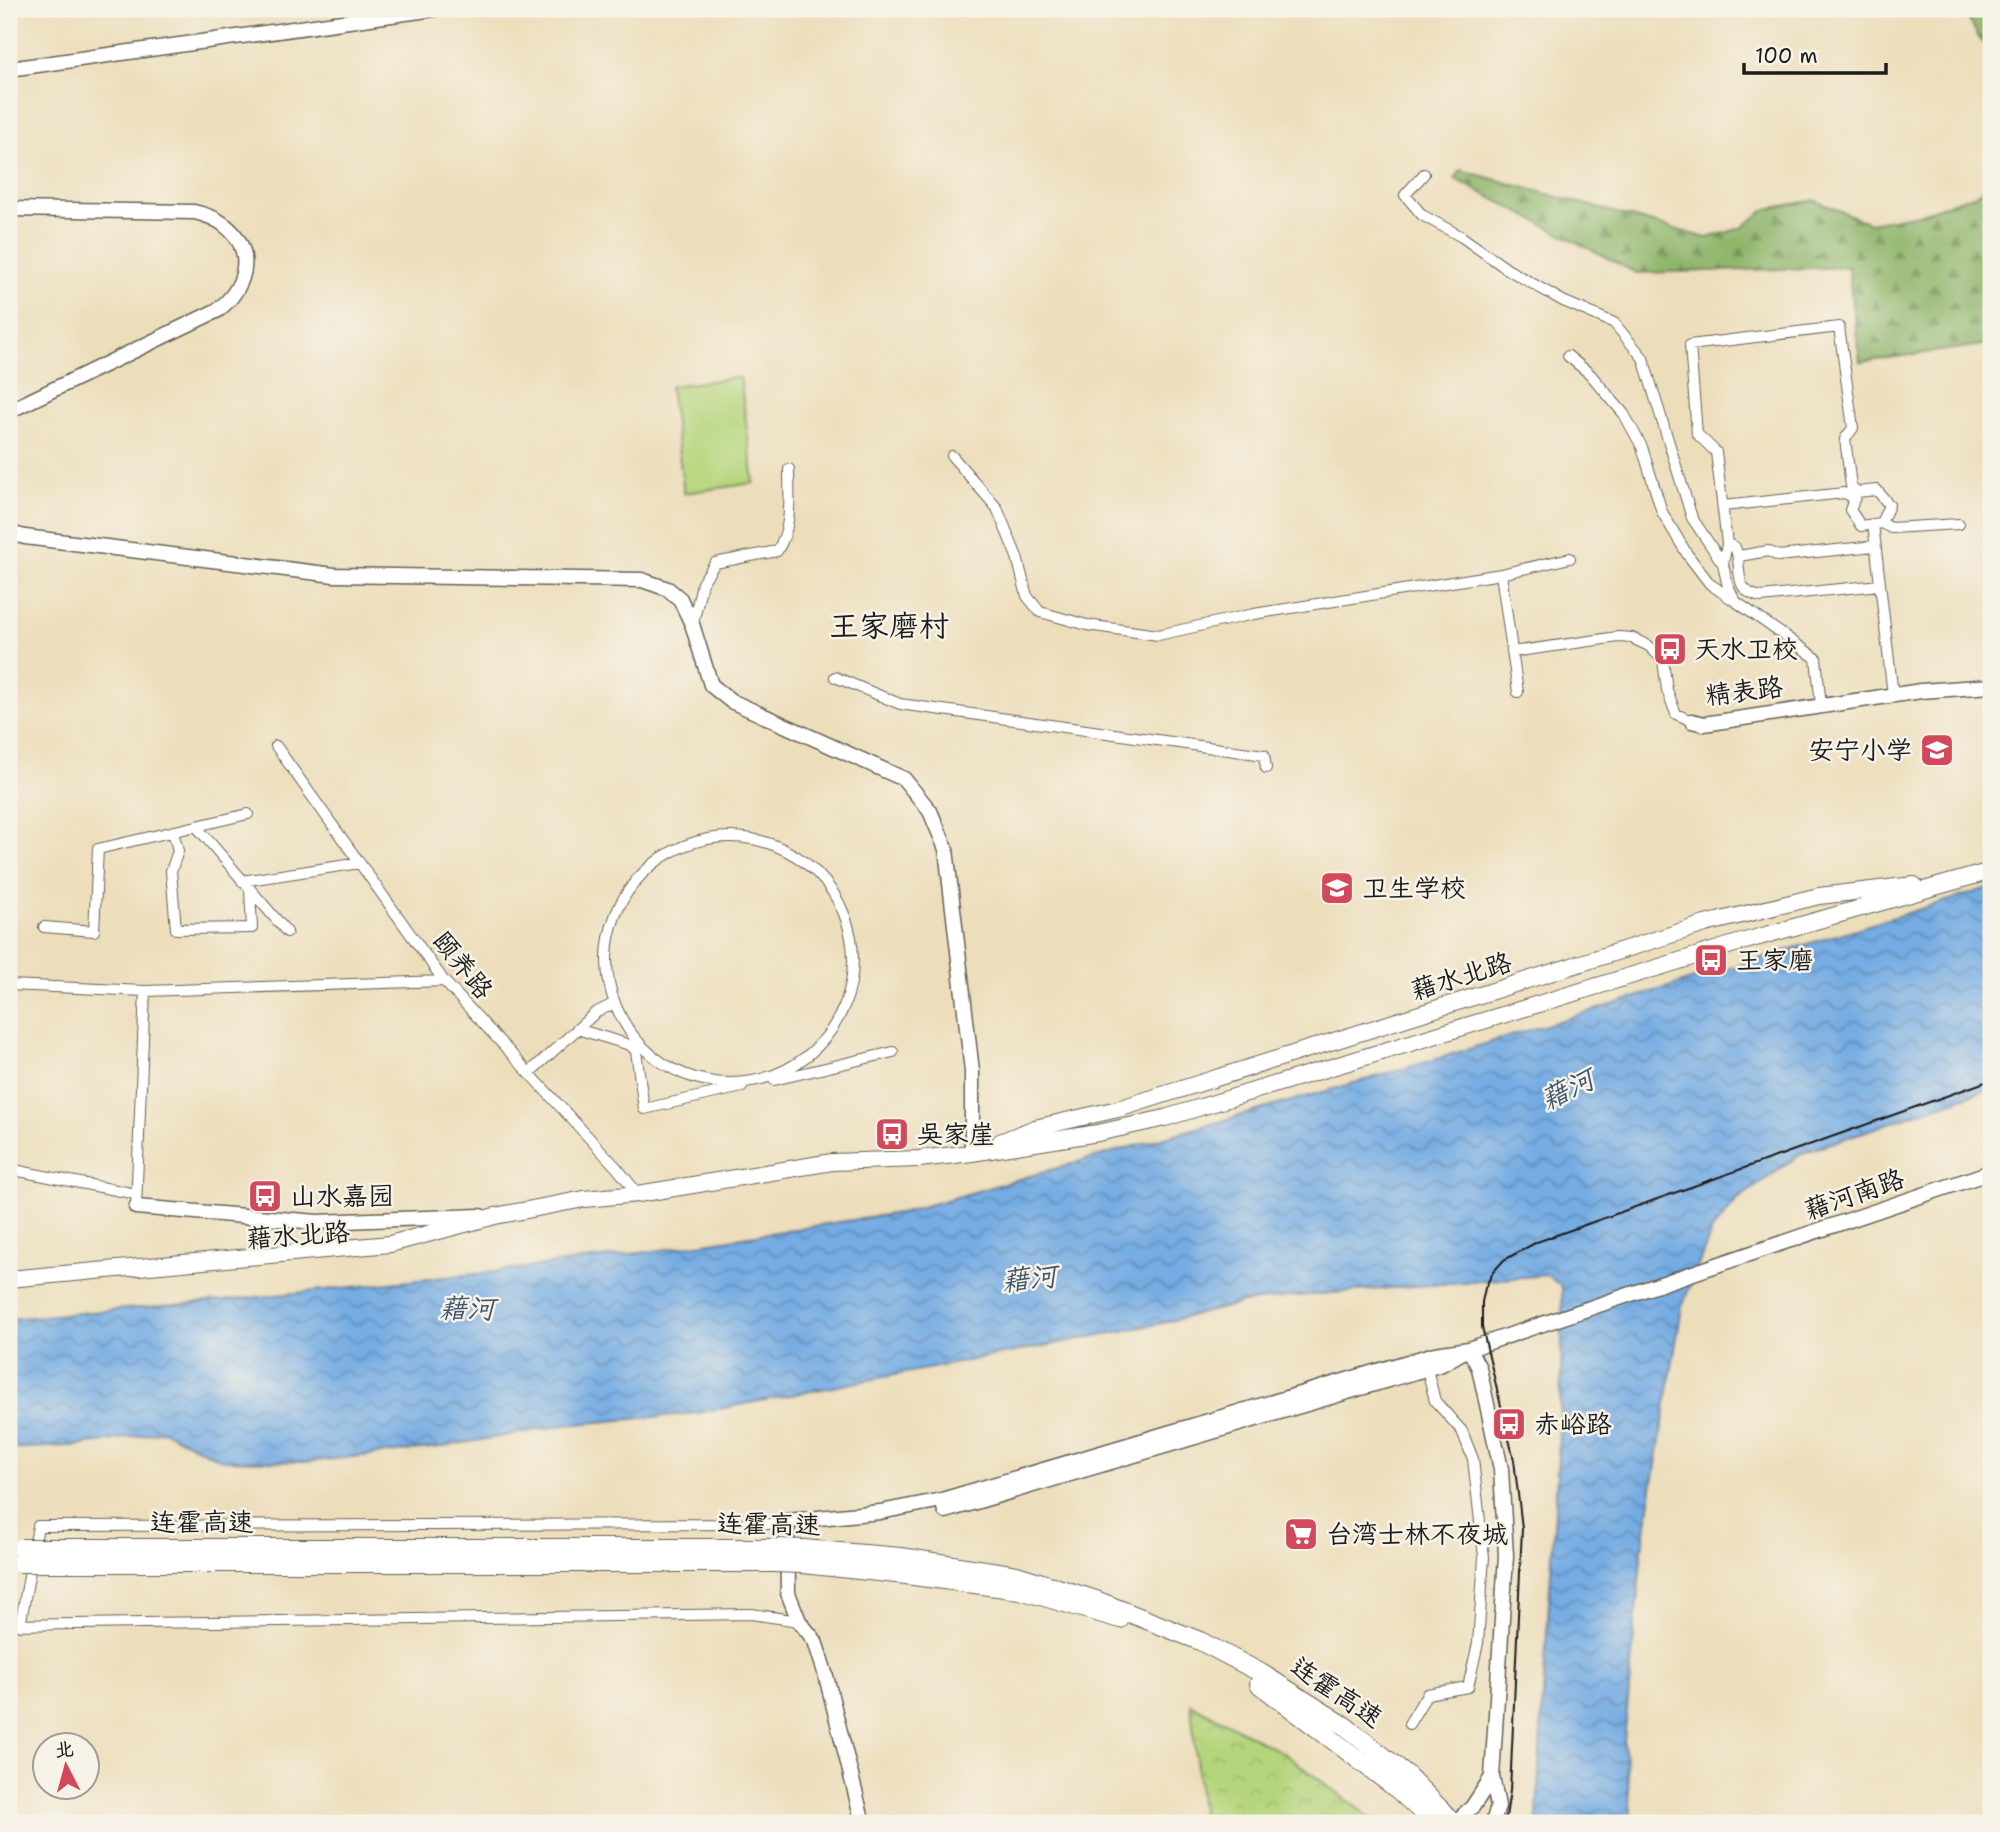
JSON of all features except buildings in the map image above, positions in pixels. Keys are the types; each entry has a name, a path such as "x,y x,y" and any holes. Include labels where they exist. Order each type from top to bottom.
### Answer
{"highway":[{"name":"连霍高速","path":"14,1555 803,1556 1018,1583 1134,1623 1260,1684 1402,1782 1455,1823"},
{"name":"连霍高速","path":"1402,1782 1434,1823"}],"main road":[{"path":"9,69 434,9"},
{"path":"9,209 194,212 211,215 226,224 237,236 243,252 244,269 240,285 231,299 218,310 9,411"},
{"path":"9,533 334,575 642,580 668,589 680,599 692,624 711,685 731,701 904,779 930,811 946,849 972,1071 972,1153"},
{"name":"精表路","path":"1692,721 1704,724 1894,695 1991,686"},
{"name":"藉水北路","path":"9,1279 390,1244 495,1216 584,1199 638,1195 832,1162 919,1159 1098,1133 1165,1118 1738,943 1991,871"},
{"name":"藉水北路","path":"972,1153 1035,1128 1118,1109 1705,924 1819,896 1972,877"},
{"name":"藉河南路","path":"1469,1349 1991,1172"},
{"name":"藉水北路","path":"9,1284 390,1253 584,1199"},
{"path":"136,1200 317,1222 495,1216"},
{"path":"942,1500 945,1511 1427,1369 1469,1349"},
{"path":"863,1823 815,1641 799,1620 788,1593 787,1521 880,1512 942,1500 1436,1354 1469,1349"},
{"path":"1469,1349 1479,1368 1501,1469 1506,1556 1492,1777 1498,1805 1493,1823"},
{"path":"1455,1823 1472,1806 1492,1777"}],"street":[{"path":"1424,174 1405,195 1422,215 1563,301 1614,323 1643,358 1692,518 1723,564 1735,601"},
{"path":"1723,564 1727,544 1716,452 1697,434 1690,345 1839,327 1853,428 1845,439 1851,486 1856,495"},
{"path":"1568,356 1590,374 1624,414 1642,447 1661,512 1687,554 1710,584 1815,658 1821,705"},
{"path":"952,456 998,508 1017,557 1027,596 1040,612 1087,625 1158,635 1254,614 1501,574 1570,558"},
{"path":"692,624 702,583 715,563 777,551 785,539 789,510 789,469"},
{"path":"1723,506 1844,493 1856,495 1877,490 1889,505 1877,524 1875,546 1894,695"},
{"path":"1856,495 1850,510 1861,526 1877,524 1891,528 1959,524"},
{"path":"1727,544 1735,547 1739,556 1738,573 1742,586 1754,596 1880,585"},
{"path":"1739,556 1768,551 1778,556 1875,546"},
{"path":"1501,574 1518,692"},
{"name":"精表路","path":"1512,652 1618,637 1632,638 1649,646 1663,660 1667,690 1676,714 1692,721"},
{"path":"835,677 900,704 1264,755 1266,768"},
{"name":"颐养路","path":"276,746 444,981 617,1168 638,1195"},
{"path":"44,927 94,931 98,849 248,814"},
{"path":"196,826 287,932"},
{"path":"173,831 178,851 171,871 176,929 252,928 250,890"},
{"path":"726,838 752,839 778,847 801,860 821,877 837,899 848,923 853,962 850,989 841,1014 818,1046 797,1063 774,1075 734,1083 708,1081 682,1073 659,1060 639,1043 623,1021 615,1003 609,984 607,958 610,932 619,907 634,884 652,865 687,845 726,838"},
{"path":"242,881 360,863"},
{"path":"9,985 145,991 444,981"},
{"path":"9,1169 136,1200 145,991"},
{"path":"529,1073 596,1013 615,1003"},
{"path":"577,1029 630,1045 636,1051 644,1109 893,1052"},
{"path":"1409,1724 1427,1694 1468,1687 1478,1643 1484,1558 1473,1459 1462,1432 1435,1401 1427,1369"},
{"path":"20,1626 38,1527 770,1524 787,1521"},
{"path":"9,1626 751,1614 799,1620"}],"green space":[{"path":"1962,9 1991,9 1991,57"},
{"path":"1461,170 1707,238 1741,228 1767,209 1814,200 1870,223 1918,214 1974,195 1991,183 1991,344 1860,362 1848,267 1636,273 1455,179"},
{"path":"740,377 754,483 684,493 670,386"},
{"path":"1191,1704 1285,1754 1377,1823 1202,1823"}],"water":[{"name":"藉河","path":"1991,887 1991,1088 1802,1153 1738,1199 1712,1230 1682,1306 1642,1549 1624,1742 1632,1823 1537,1823 1562,1354 1562,1287 1547,1275 1243,1303 1158,1324 698,1413 565,1425 441,1447 307,1462 222,1460 164,1431 84,1445 9,1449 9,1319 221,1301 493,1272 654,1251 904,1212 1417,1065"}],"tram line":[{"path":"1505,1823 1510,1791 1522,1528 1514,1460 1482,1327 1482,1302 1493,1272 1504,1260 1537,1242 1991,1080"}],"place":[{"name":"天水卫校","path":"1670,649"},
{"name":"安宁小学","path":"1937,750"},
{"name":"卫生学校","path":"1337,888"},
{"name":"王家磨","path":"1711,960"},
{"name":"吴家崖","path":"892,1134"},
{"name":"山水嘉园","path":"265,1196"},
{"name":"赤峪路","path":"1509,1424"},
{"name":"台湾士林不夜城","path":"1301,1534"}],"district":[{"name":"王家磨村","path":"889,626"}]}
